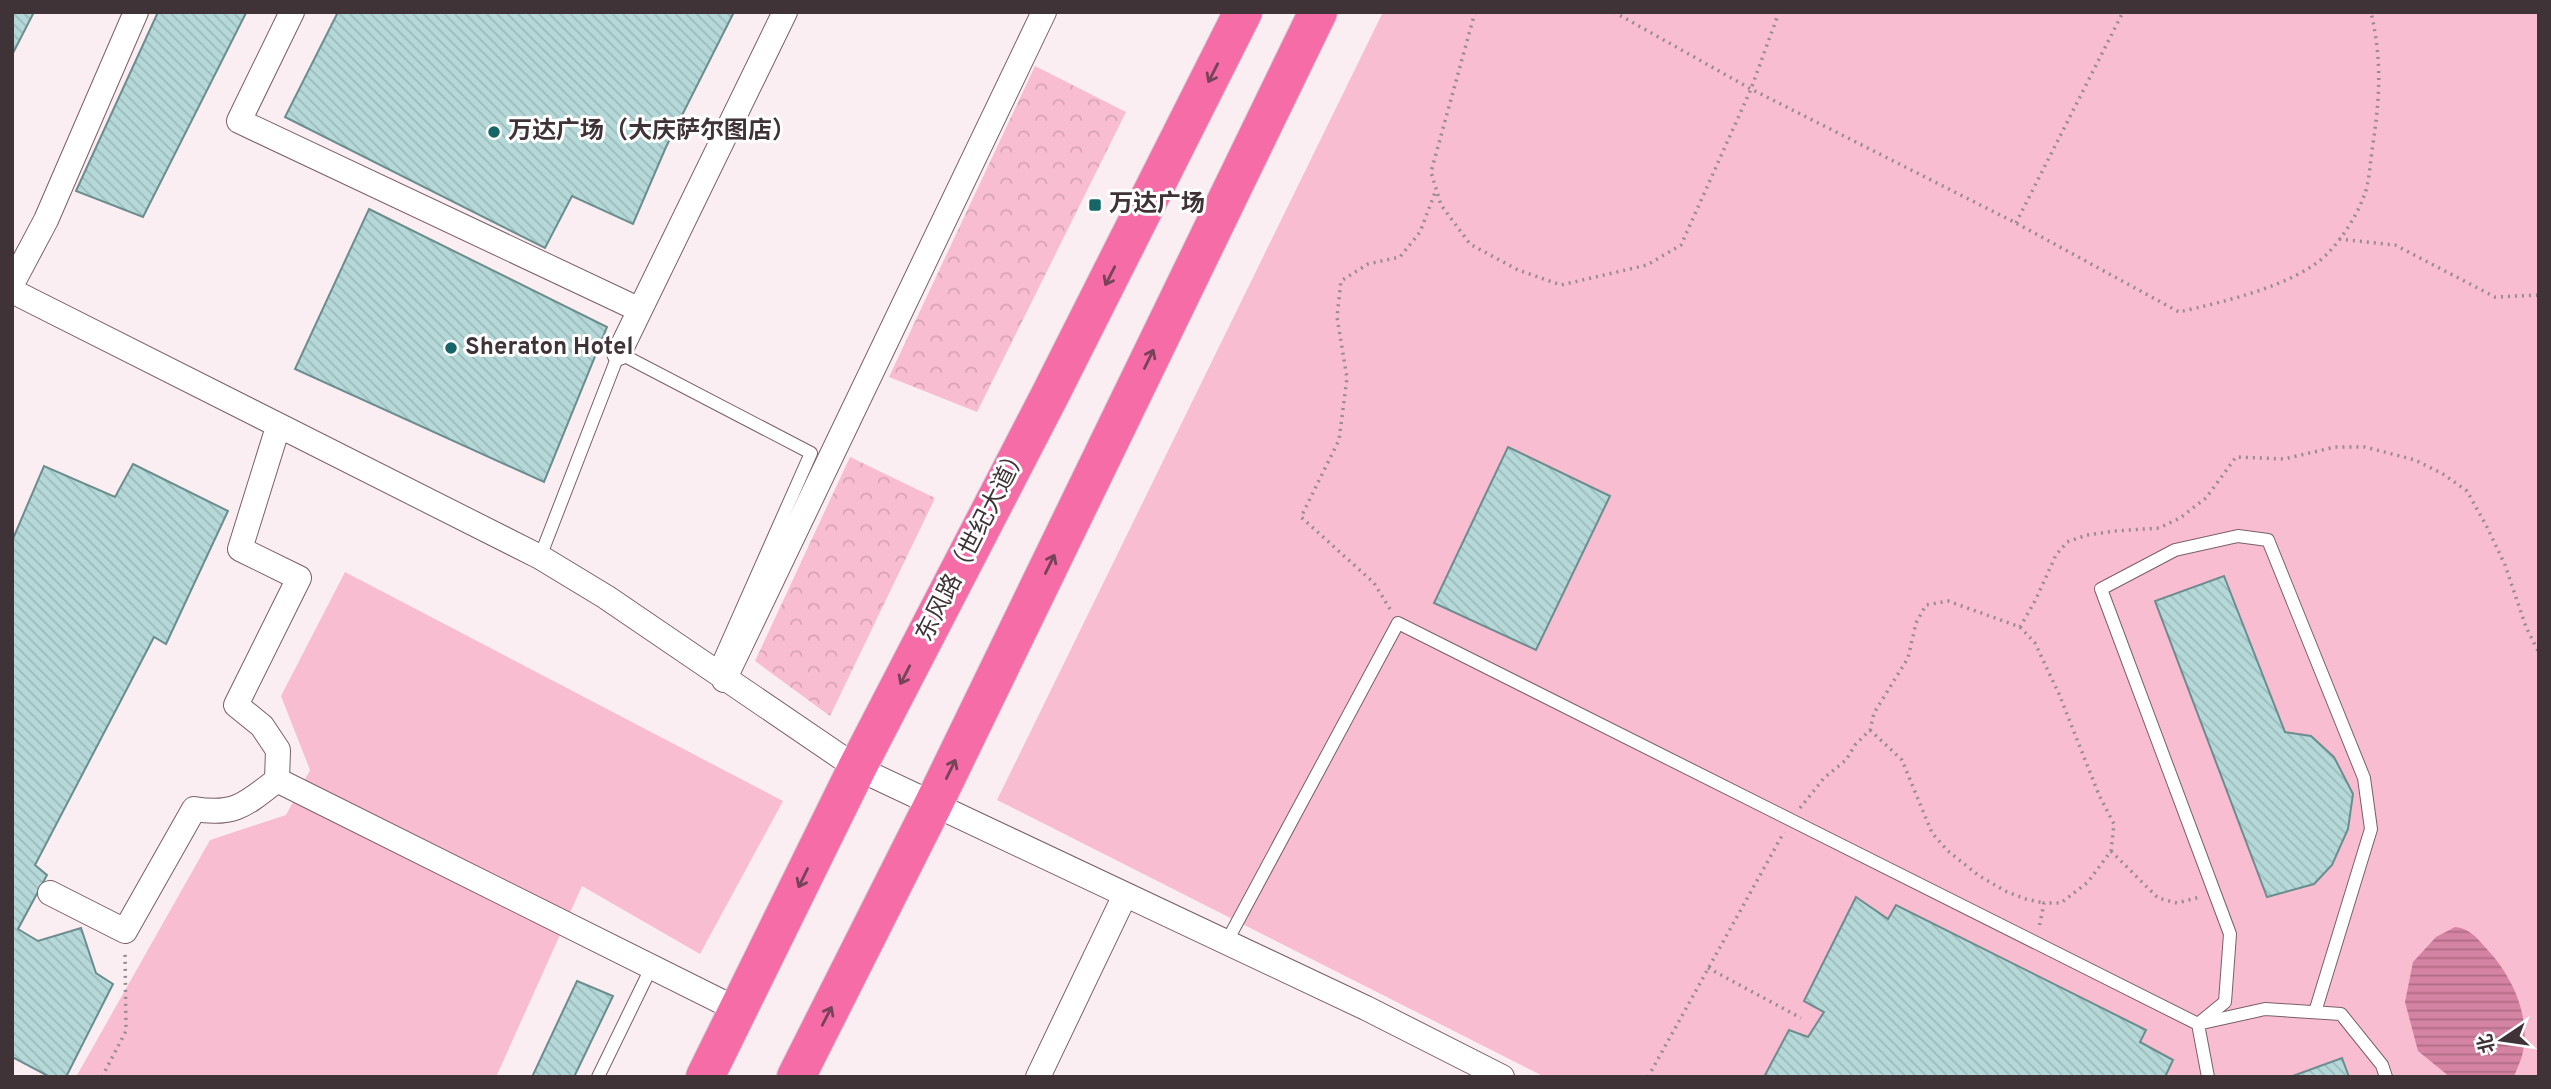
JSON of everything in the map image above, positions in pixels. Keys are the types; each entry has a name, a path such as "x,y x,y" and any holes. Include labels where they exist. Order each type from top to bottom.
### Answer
{"highway":[{"name":"东风路（世纪大道）","path":"705,1077 857,768 1056,383 1243,12"},
{"path":"796,1077 933,805 1318,12"}],"street":[{"path":"12,284 46,220 136,12"},
{"path":"292,12 239,121 639,310"},
{"path":"619,353 785,12"},
{"path":"719,676 1044,12"},
{"path":"12,291 540,557 606,597 857,768 1366,1008 1502,1077"},
{"path":"50,892 125,931 194,808 214,812 244,806 277,780 278,750 262,726 236,705 299,578 240,549 278,427"},
{"path":"277,780 738,1010"},
{"path":"1038,1077 1125,895"}],"lane":[{"path":"540,557 619,353 811,453 719,676"},
{"path":"2198,1024 2225,1002 2230,934 2101,589 2175,550 2238,536 2268,540 2364,778 2371,829 2315,1012"},
{"path":"1226,943 1398,623 2198,1024 2265,1009 2341,1014 2382,1065 2386,1077"},
{"path":"598,1077 652,966"},
{"path":"2198,1024 2208,1077"}],"path":[{"path":"1475,12 1431,172 1436,190 1441,205 1470,243 1518,270 1561,285 1647,265 1681,244 1751,89 1779,12"},
{"path":"1614,12 1751,89 2016,223 2179,312 2241,296 2295,275 2326,256 2339,239 2365,195 2380,98 2378,44 2371,12"},
{"path":"2016,223 2123,12"},
{"path":"1398,623 1374,583 1301,517 1339,440 1347,378 1337,317 1341,281 1368,264 1400,257 1420,232 1436,190"},
{"path":"2339,239 2395,245 2495,297 2539,295"},
{"path":"2020,627 2056,555 2067,542 2087,535 2159,528 2180,518 2206,498 2236,457 2284,459 2335,447 2365,447 2415,460 2443,474 2467,491 2505,565 2526,627 2539,653"},
{"path":"1648,1077 1791,820 1824,778 1846,760 1855,745 1870,730 1874,713 1909,658 1916,623 1926,605 1948,601 2020,627 2035,643 2059,694 2099,795 2114,824 2111,851 2088,881 2061,903 2026,900 2005,891 1978,875 1948,851 1932,833 1902,760 1870,730"},
{"path":"2111,851 2158,898 2177,903 2215,893"},
{"path":"2036,943 2044,903"},
{"path":"102,1077 126,1031 125,931"},
{"path":"1708,968 1801,1018"}],"green space":[{"path":"1383,12 2539,12 2539,1077 1545,1077 997,800"},
{"path":"1035,66 1126,112 977,412 889,377"},
{"path":"850,457 935,498 830,716 755,661"},
{"path":"345,572 783,801 700,954 582,886 496,1077 76,1077 210,840 286,815 310,770 281,696"}],"shaded area":[{"path":"2455,927 2468,931 2495,958 2517,997 2522,1012 2524,1041 2514,1077 2450,1077 2418,1051 2405,1002 2413,962 2436,937"}],"building":[{"path":"12,12 34,12 12,55"},
{"path":"158,12 246,13 143,217 76,191"},
{"name":"万达广场（大庆萨尔图店）","path":"338,12 734,12 666,147 633,224 572,196 545,248 285,117"},
{"name":"Sheraton Hotel","path":"369,209 607,327 544,482 295,369"},
{"path":"1508,447 1610,496 1536,650 1434,603"},
{"path":"133,464 228,511 166,644 154,637 35,865 47,875 18,929 38,941 81,928 96,973 113,984 66,1077 50,1077 12,1057 12,541 44,466 115,497"},
{"path":"2224,576 2285,732 2311,736 2334,757 2353,794 2348,829 2332,865 2314,884 2267,897 2155,601"},
{"path":"1856,897 1888,919 1896,905 2146,1030 2140,1042 2173,1060 2165,1077 1764,1077 1789,1030 1808,1037 1824,1012 1804,1001"},
{"path":"577,981 613,996 574,1077 532,1077"},
{"path":"2342,1058 2349,1077 2290,1077"}],"place":[{"name":"万达广场（大庆萨尔图店）","path":"494,132"},
{"name":"万达广场","path":"1095,205"},
{"name":"Sheraton Hotel","path":"451,348"}]}
